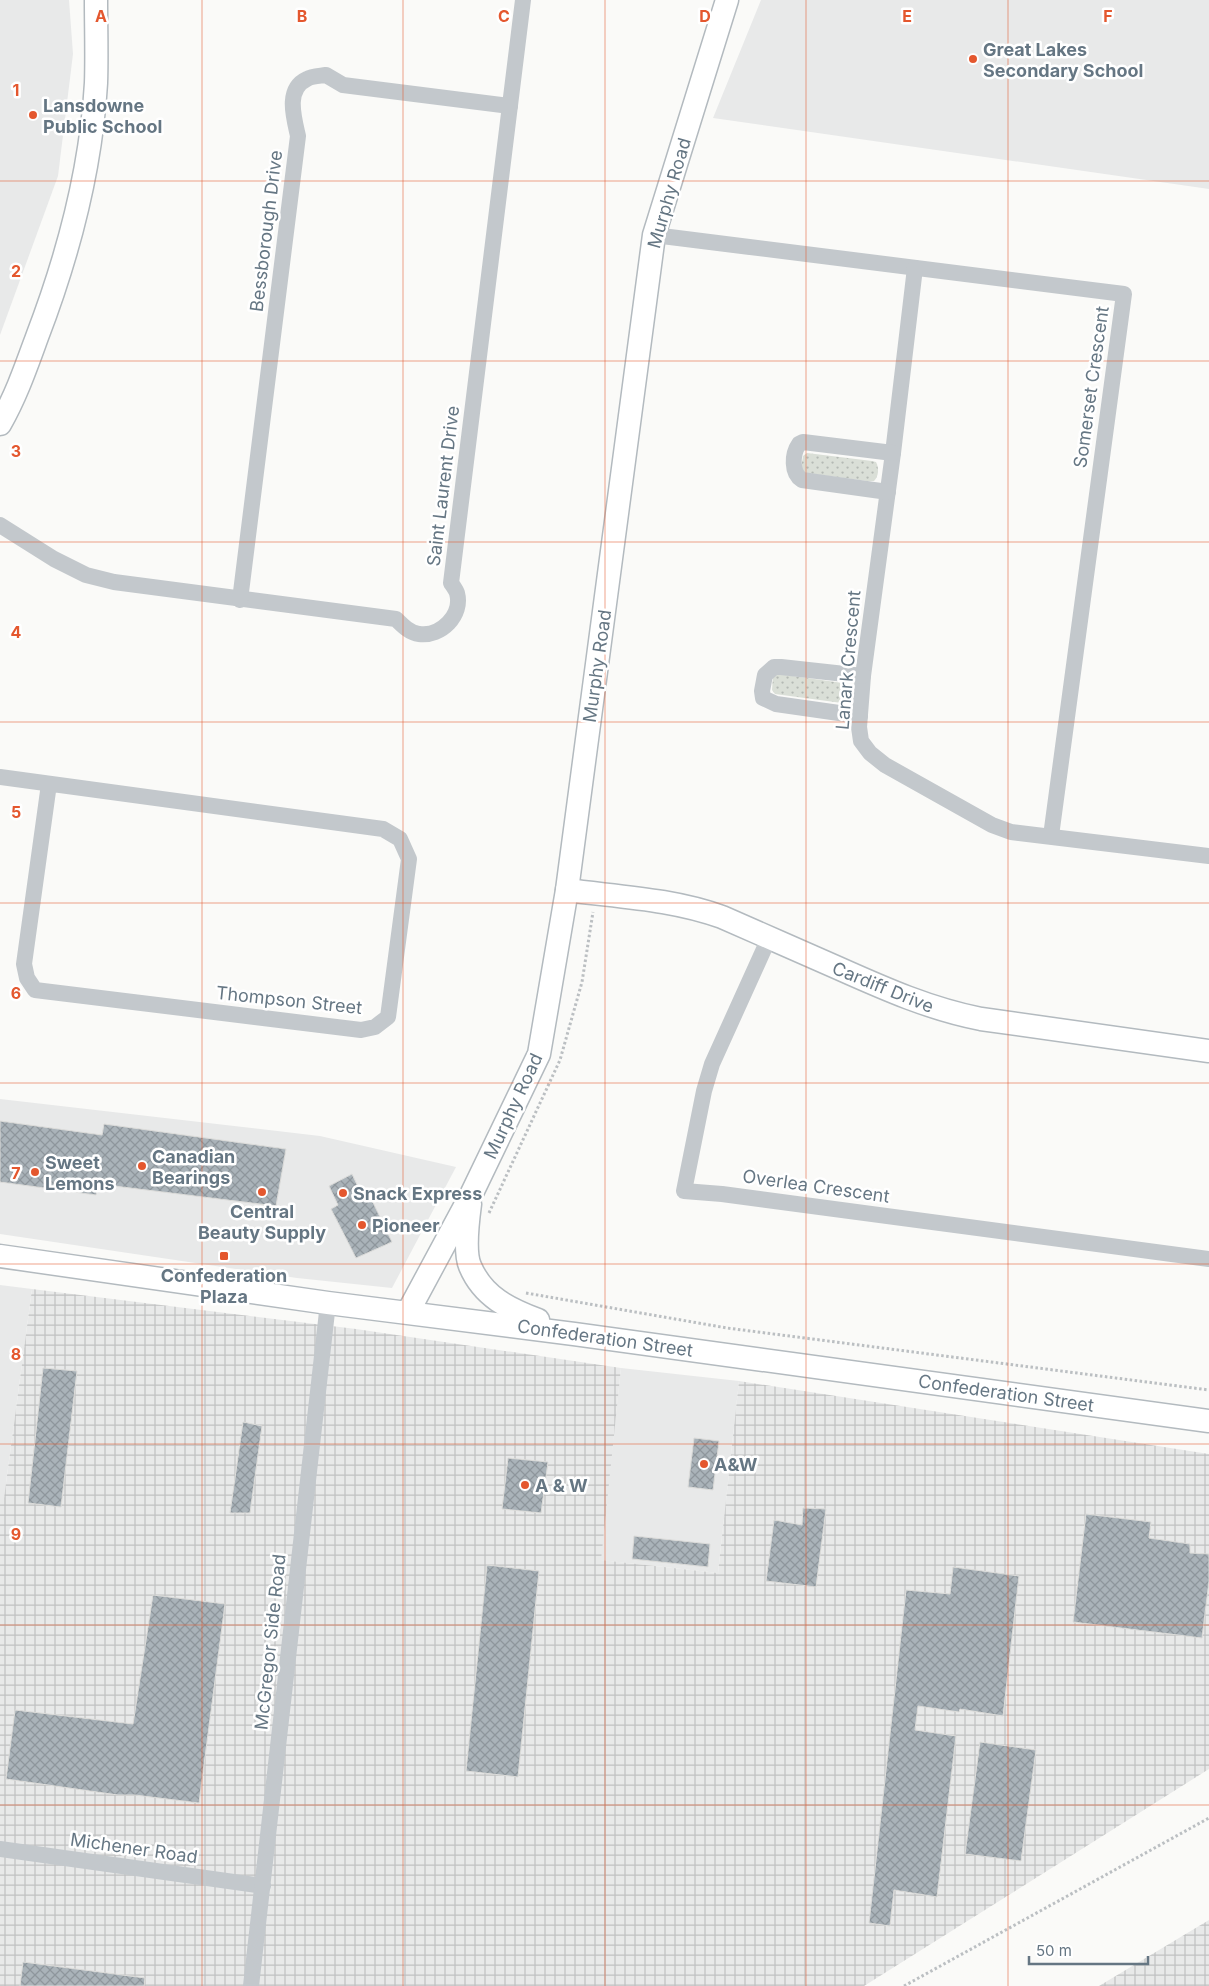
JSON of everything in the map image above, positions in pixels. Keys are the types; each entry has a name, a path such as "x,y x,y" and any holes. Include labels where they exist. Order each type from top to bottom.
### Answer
{"street":[{"path":"0,424 13,401 53,296 75,217 88,153 96,84 96,0"},
{"name":"Saint Laurent Drive","path":"0,525 86,575 114,582 396,619 405,628 419,634 433,633 444,628 453,618 458,605 457,593 451,583 523,0"},
{"name":"Murphy Road","path":"408,1312 471,1195 539,1054 567,890 654,235 727,0"},
{"name":"Bessborough Drive","path":"240,600 298,136 292,109 296,89 306,79 326,75 343,85 510,106"},
{"name":"Somerset Crescent","path":"654,235 1124,294 1051,836"},
{"name":"Lanark Crescent","path":"915,268 893,453 863,676 859,727 861,741 870,753 885,765 992,825 1011,832 1209,856"},
{"path":"888,492 802,480 796,476 794,471 796,447 803,442 893,453"},
{"path":"860,716 776,704 763,698 762,682 768,670 782,666 863,676"},
{"name":"Thompson Street","path":"0,777 383,829 400,839 409,858 388,1017 376,1028 361,1030 35,990 27,978 24,964 49,784"},
{"name":"Cardiff Drive","path":"567,890 688,906 722,917 891,992 939,1010 981,1019 1209,1051"},
{"name":"Overlea Crescent","path":"769,938 712,1064 704,1091 684,1191 722,1194 1209,1259"},
{"path":"471,1195 467,1231 469,1265 486,1292 498,1302 514,1311 574,1334"},
{"name":"Confederation Street","path":"0,1256 328,1303 574,1334 1209,1421"},
{"name":"McGregor Side Road","path":"251,1986 328,1303"},
{"name":"Michener Road","path":"0,1849 263,1886"}],"path":[{"path":"488,1216 560,1060 582,982 596,894"},
{"path":"520,1291 536,1296 726,1328 1209,1390"},
{"path":"904,1986 1209,1818"}],"shaded area":[{"name":"Lansdowne Public School","path":"0,0 69,0 73,54 58,176 0,335"},
{"name":"Great Lakes Secondary School","path":"761,0 1209,0 1209,189 713,118"},
{"path":"807,453 876,462 878,474 874,481 867,481 805,473 801,468 803,456"},
{"path":"778,674 843,683 849,688 848,698 842,703 775,694 772,690 773,677"},
{"path":"0,1099 320,1136 456,1167 392,1288 297,1278 0,1234"},
{"path":"0,1285 32,1289 4,1498 0,1498"},
{"path":"32,1289 356,1329 621,1368 601,1560 718,1573 739,1381 1209,1454 1209,1769 864,1986 0,1986 0,1498 4,1498"},
{"path":"621,1368 739,1381 718,1573 600,1560"},
{"path":"1209,1920 1209,1986 1099,1986"}],"building":[{"name":"Canadian Bearings","path":"0,1121 102,1135 104,1124 286,1149 276,1206 98,1184 96,1195 0,1182"},
{"name":"Pioneer","path":"352,1174 361,1193 367,1190 392,1242 356,1258 331,1209 338,1205 329,1186"},
{"path":"43,1368 77,1371 61,1507 28,1503"},
{"path":"243,1422 262,1426 250,1513 230,1513"},
{"name":"A&W","path":"694,1438 719,1441 713,1490 688,1487"},
{"name":"A & W","path":"508,1458 548,1462 541,1513 502,1509"},
{"path":"803,1508 826,1509 816,1587 766,1581 774,1520 802,1525"},
{"path":"1086,1514 1151,1522 1149,1538 1190,1544 1190,1553 1209,1554 1209,1581 1202,1638 1073,1622"},
{"path":"634,1536 710,1544 708,1567 632,1559"},
{"path":"487,1565 539,1571 518,1777 466,1771"},
{"path":"953,1567 1019,1576 1003,1716 960,1709 959,1712 918,1706 915,1730 956,1736 937,1897 894,1890 890,1926 869,1923 906,1590 950,1594"},
{"path":"153,1595 225,1604 199,1803 135,1795 118,1795 6,1779 15,1710 133,1724"},
{"path":"980,1742 1036,1750 1021,1861 965,1854"},
{"path":"23,1962 145,1978 144,1986 20,1986"}],"place":[{"name":"Great Lakes Secondary School","path":"973,59"},
{"name":"Lansdowne Public School","path":"33,115"},
{"name":"Canadian Bearings","path":"142,1166"},
{"name":"Sweet Lemons","path":"35,1172"},
{"name":"Central Beauty Supply","path":"262,1192"},
{"name":"Snack Express","path":"343,1193"},
{"name":"Pioneer","path":"362,1225"},
{"name":"Confederation Plaza","path":"224,1256"},
{"name":"A&W","path":"704,1464"},
{"name":"A & W","path":"525,1485"}]}
